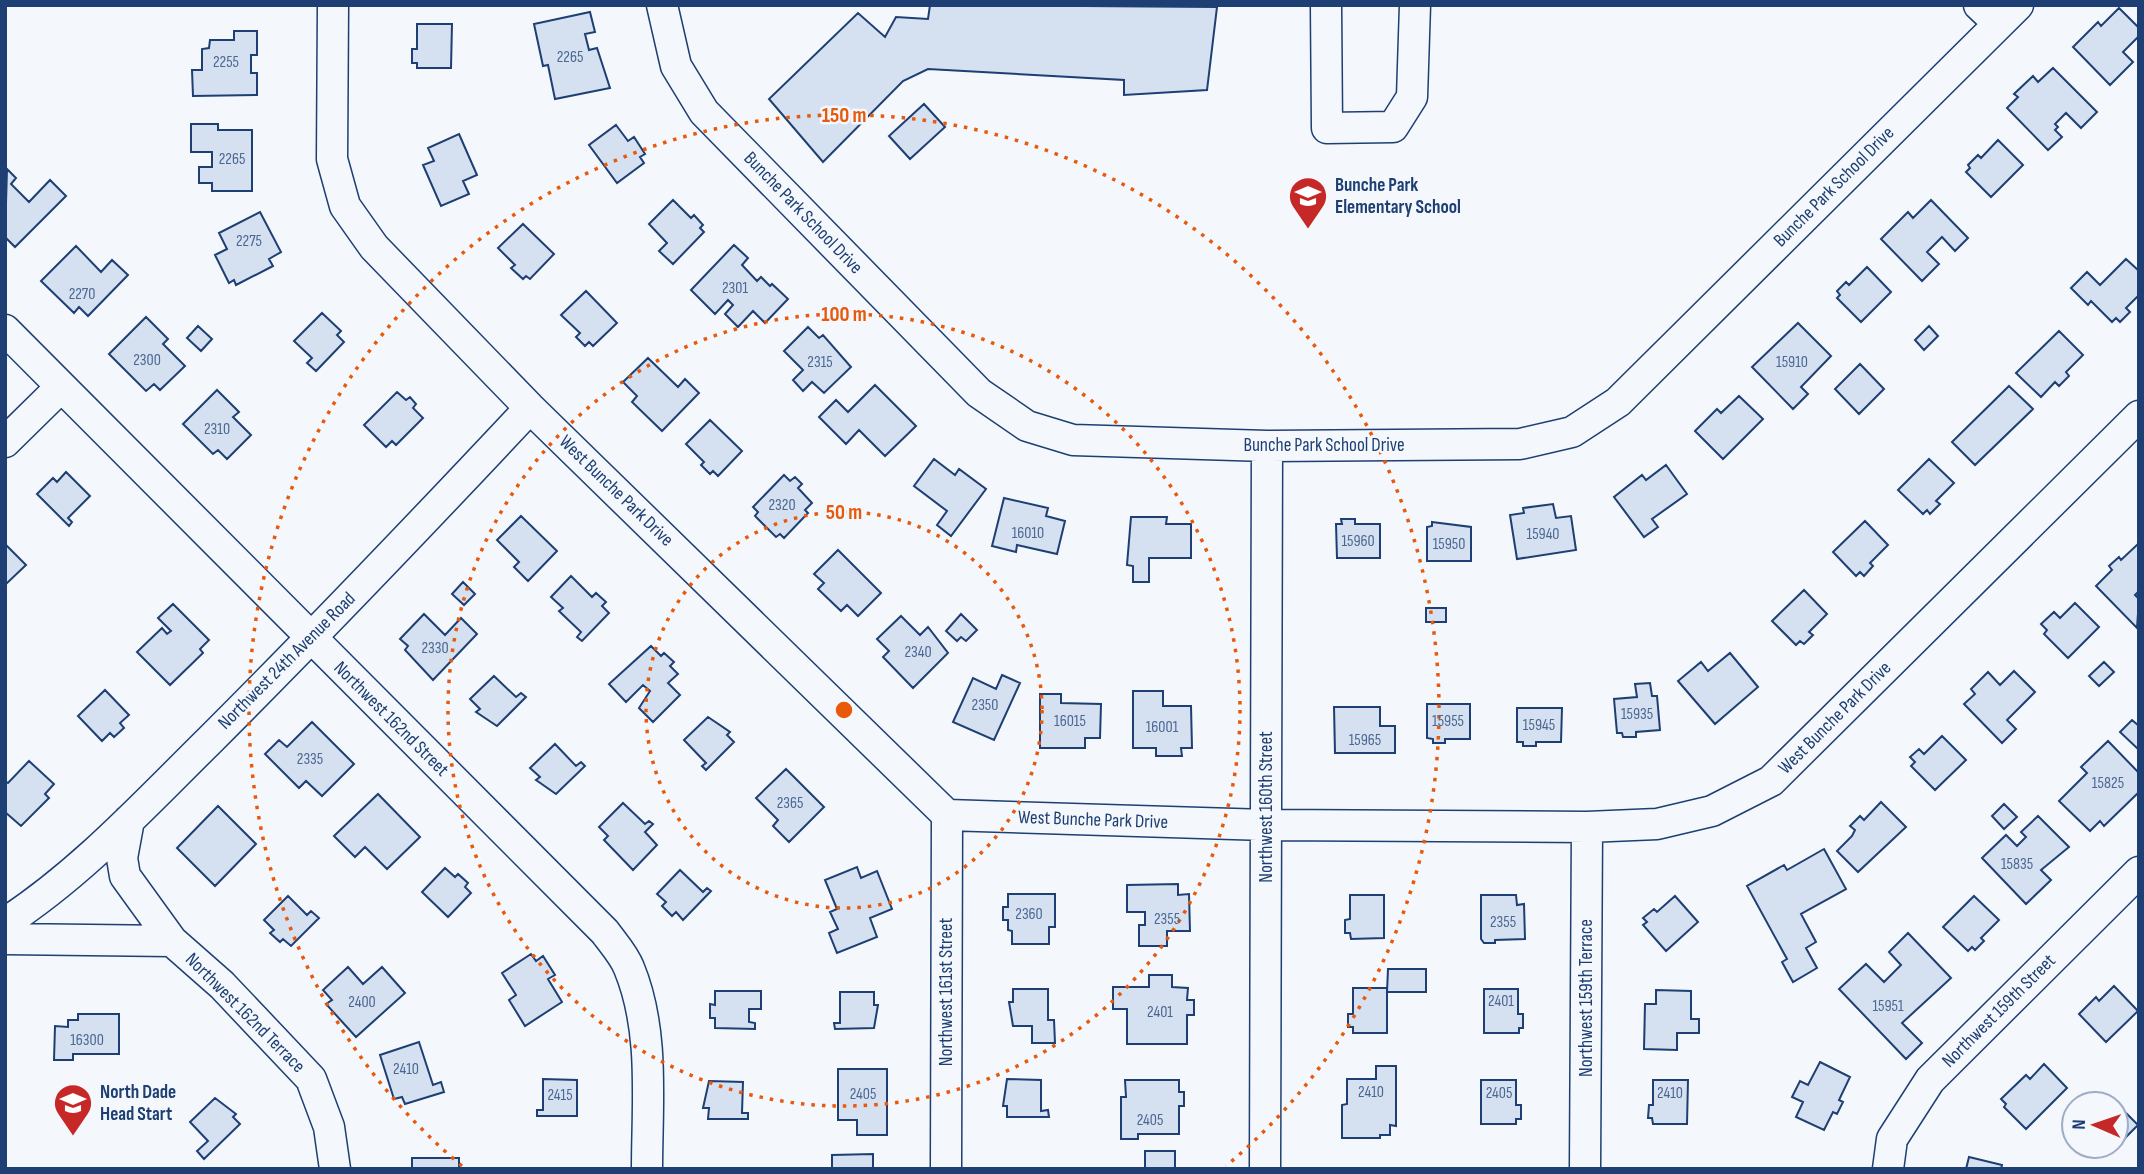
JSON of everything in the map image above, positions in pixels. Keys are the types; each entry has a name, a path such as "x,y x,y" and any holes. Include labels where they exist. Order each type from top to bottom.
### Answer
{"street":[{"name":"West Bunche Park Drive","path":"334,5 332,159 345,206 374,247 530,408 947,815 1266,825 1587,827 1657,824 1712,811 1771,781 2139,416"},
{"name":"Bunche Park School Drive","path":"662,5 676,66 704,112 979,393 1027,426 1073,440 1267,446 1520,444 1572,432 1618,402 1998,11"},
{"path":"1326,5 1326,128 1393,127 1412,97 1415,5"},
{"name":"Northwest 162nd Street","path":"5,330 605,932 628,965 642,1004 646,1049 647,1169"},
{"path":"5,442 61,387"},
{"name":"Northwest 24th Avenue Road","path":"5,923 34,905 129,820 311,639 530,408"},
{"name":"Northwest 160th Street","path":"1265,1169 1267,446"},
{"name":"Northwest 161st Street","path":"946,1169 947,815"},
{"path":"123,940 131,935 139,921 133,888 122,858 129,820"},
{"name":"Northwest 159th Terrace","path":"1585,1169 1587,827"},
{"path":"78,868 107,868 133,888"},
{"name":"Northwest 159th Street","path":"1888,1169 1892,1139 1930,1080 2139,872"},
{"name":"Northwest 162nd Terrace","path":"133,888 172,942 222,985 311,1079 329,1126 335,1169"},
{"path":"34,905 33,922 42,942"},
{"name":"Northwest 162nd Terrace","path":"5,939 42,942 172,942"}],"building":[{"path":"930,5 1217,7 1207,90 1124,95 1124,80 928,69 903,81 823,162 769,99 858,13 885,37 896,17 928,19"},
{"path":"2119,8 2139,28 2139,36 2123,52 2133,62 2110,85 2073,47 2098,22 2101,26"},
{"path":"590,12 595,32 585,34 589,50 597,48 610,88 555,99 548,65 543,66 534,24"},
{"path":"417,24 452,24 451,68 417,68 417,63 412,63 412,49 417,49"},
{"path":"234,31 257,31 257,55 251,55 251,73 257,73 257,95 193,96 192,70 202,70 202,49 209,48 210,40 234,40"},
{"path":"2053,68 2097,112 2081,128 2066,113 2055,124 2058,127 2055,130 2062,137 2048,150 2007,108 2018,97 2014,94 2033,76 2038,82"},
{"path":"924,104 945,127 910,159 889,136"},
{"path":"191,124 218,124 218,130 252,130 252,191 212,191 212,183 199,183 199,167 212,167 212,152 191,152"},
{"path":"616,125 628,141 634,137 645,154 640,157 644,163 617,183 589,145"},
{"path":"459,134 477,175 463,181 469,194 441,206 423,165 434,161 428,148"},
{"path":"1998,140 2023,165 1991,197 1966,172 1970,168 1968,165 1978,155 1981,158"},
{"path":"7,169 16,178 11,184 29,202 50,180 66,196 15,247 5,237"},
{"path":"673,200 691,218 694,215 703,225 700,228 704,232 673,264 659,251 667,243 649,224"},
{"path":"1931,200 1968,238 1955,251 1942,237 1927,252 1939,264 1922,281 1881,239 1908,212 1913,218"},
{"path":"260,212 281,252 269,259 273,266 236,285 234,280 229,283 215,255 227,249 219,233"},
{"path":"523,224 554,254 530,279 526,276 523,279 511,268 515,265 498,248"},
{"path":"734,245 748,258 742,265 757,281 761,277 788,299 765,323 753,311 738,327 725,314 733,305 728,300 715,314 691,290"},
{"path":"76,246 101,272 112,260 128,275 88,316 79,307 74,313 41,281"},
{"path":"2126,259 2139,271 2139,295 2126,308 2130,312 2120,322 2116,318 2112,322 2091,301 2088,305 2071,288 2087,272 2100,285"},
{"path":"1867,267 1891,292 1861,322 1837,298 1840,295 1837,291 1846,282 1849,285"},
{"path":"586,291 617,323 593,346 589,342 585,346 576,337 580,333 561,315"},
{"path":"322,313 341,331 337,335 344,342 316,371 307,363 312,358 294,341"},
{"path":"146,317 168,339 163,344 185,366 160,390 154,384 146,391 109,354"},
{"path":"1798,323 1831,356 1801,387 1808,394 1793,409 1752,367"},
{"path":"198,326 212,339 201,351 187,338"},
{"path":"1929,326 1938,336 1924,350 1915,340"},
{"path":"808,327 819,338 823,335 851,367 824,393 812,382 803,391 793,380 803,370 784,351"},
{"path":"2059,331 2083,355 2066,372 2069,376 2059,386 2055,382 2041,397 2016,373"},
{"path":"648,358 678,387 685,379 699,393 662,431 632,402 637,396 623,382"},
{"path":"1860,364 1884,389 1859,414 1835,389"},
{"path":"875,385 916,426 885,456 859,430 846,444 819,417 836,400 848,412"},
{"path":"2009,386 2033,409 1975,465 1952,442"},
{"path":"217,390 239,412 233,417 251,435 227,459 218,450 213,454 183,424"},
{"path":"397,392 406,400 410,397 416,404 413,408 423,418 396,445 392,441 386,447 364,425"},
{"path":"1739,396 1763,419 1723,459 1695,431 1717,409 1721,413"},
{"path":"710,420 742,451 718,476 713,471 710,474 701,465 704,462 686,444"},
{"path":"934,459 955,475 959,469 986,489 951,536 937,525 947,511 914,486"},
{"path":"1929,459 1954,483 1936,501 1940,504 1930,514 1927,510 1923,514 1898,490"},
{"path":"1666,465 1687,494 1652,519 1658,527 1644,537 1614,497 1642,475 1646,480"},
{"path":"66,472 90,496 68,518 72,522 69,526 37,494 53,478 57,482"},
{"path":"784,475 790,481 795,477 802,484 798,488 812,503 805,510 808,513 784,538 780,534 776,537 755,516 758,512 753,507"},
{"path":"1004,498 1048,508 1046,516 1065,521 1057,554 1017,545 1016,552 992,546"},
{"path":"1553,504 1556,518 1571,516 1576,550 1517,559 1510,515 1524,513 1523,508"},
{"path":"521,516 557,551 528,581 514,567 519,562 497,540"},
{"path":"1131,517 1167,517 1166,524 1191,524 1191,558 1149,558 1149,582 1133,582 1133,566 1127,565"},
{"path":"1341,519 1355,519 1355,524 1380,524 1380,558 1337,558 1336,524 1342,524"},
{"path":"1865,521 1888,545 1870,563 1873,566 1864,576 1860,572 1856,576 1833,552"},
{"path":"1432,522 1471,527 1471,561 1427,561 1427,527 1432,526"},
{"path":"2139,543 2139,591 2135,595 2139,599 2137,628 2096,586 2112,570 2109,566 2119,557 2121,560"},
{"path":"5,544 26,565 5,585"},
{"path":"838,550 881,593 858,616 847,605 841,611 818,589 824,583 814,574"},
{"path":"571,576 592,597 596,593 606,602 602,606 609,613 582,641 577,637 581,632 559,611 563,608 551,597"},
{"path":"463,582 475,594 464,605 452,594"},
{"path":"1804,590 1827,614 1809,632 1813,635 1804,644 1800,641 1796,645 1772,621"},
{"path":"2075,603 2099,627 2068,658 2044,634 2047,630 2041,624 2054,612 2060,618"},
{"path":"173,604 209,640 200,649 203,653 170,685 137,652 162,628 167,634 171,631 158,618"},
{"path":"1426,608 1446,608 1446,622 1426,622"},
{"path":"424,614 445,635 461,618 477,634 433,680 405,650 408,646 400,639"},
{"path":"961,614 977,630 966,641 961,637 957,641 946,631"},
{"path":"901,616 920,635 928,627 948,653 913,688 883,657 889,651 877,639"},
{"path":"651,646 661,656 664,653 674,662 670,666 678,674 668,683 680,695 653,722 639,708 650,691 643,685 626,702 609,684"},
{"path":"1730,653 1758,687 1715,724 1678,681 1701,662 1708,671"},
{"path":"2104,662 2114,672 2099,686 2089,676"},
{"path":"2014,671 2035,692 2007,720 2016,729 2002,743 1964,704 1975,694 1971,689 1988,672 2000,685"},
{"path":"1002,675 1020,683 994,740 953,722 973,678 996,689"},
{"path":"494,676 516,697 521,693 526,697 497,726 476,712 480,709 470,699"},
{"path":"1650,683 1652,696 1657,696 1660,730 1636,732 1636,737 1623,737 1622,733 1617,733 1614,699 1637,697 1635,684"},
{"path":"105,690 129,715 120,723 124,728 114,737 110,733 102,741 78,716"},
{"path":"1133,691 1163,691 1163,706 1191,706 1192,748 1181,748 1182,756 1156,756 1156,748 1133,748"},
{"path":"1040,694 1061,694 1061,703 1101,704 1100,738 1085,738 1085,748 1040,748"},
{"path":"1427,704 1470,704 1470,739 1445,739 1445,743 1433,743 1433,739 1427,738"},
{"path":"1334,707 1380,707 1380,726 1395,726 1395,753 1335,753"},
{"path":"1517,708 1562,708 1561,742 1536,742 1536,746 1523,746 1523,742 1517,742"},
{"path":"708,717 730,732 727,735 734,742 706,770 702,766 706,763 684,740"},
{"path":"2132,720 2139,726 2139,750 2120,732"},
{"path":"312,722 354,764 322,796 306,781 299,788 265,754 279,740 287,747"},
{"path":"1942,736 1966,760 1935,790 1911,766 1915,762 1910,757 1919,749 1924,754"},
{"path":"2108,741 2139,773 2139,792 2104,826 2100,821 2090,831 2059,801 2087,773 2081,767"},
{"path":"555,744 576,766 581,762 585,766 556,794 536,780 540,777 530,768"},
{"path":"29,761 54,784 45,794 49,798 21,826 5,812 5,781 8,783"},
{"path":"786,769 824,807 789,842 773,826 778,820 756,798"},
{"path":"378,794 420,837 387,869 365,847 355,857 334,836"},
{"path":"1881,802 1906,827 1858,872 1837,851 1852,836 1855,830 1850,826 1860,816 1864,820"},
{"path":"623,803 645,824 649,821 653,824 645,832 657,845 633,870 604,840 608,836 599,827"},
{"path":"2004,804 2017,817 2004,829 1992,816"},
{"path":"218,806 256,844 215,886 177,848"},
{"path":"2038,816 2069,847 2041,870 2051,880 2026,904 1982,858 2006,835 2017,846 2026,837 2021,832"},
{"path":"1824,849 1846,889 1801,914 1816,942 1806,948 1817,968 1793,982 1782,962 1787,959 1747,886 1784,865 1787,870"},
{"path":"857,867 861,878 877,871 892,909 870,918 877,937 837,953 829,933 838,929 830,912 837,909 825,880"},
{"path":"445,868 468,883 465,887 471,893 448,917 422,892"},
{"path":"680,870 703,892 707,888 711,891 683,920 676,912 672,916 662,906 666,902 657,894"},
{"path":"1178,884 1178,895 1189,894 1190,931 1167,931 1167,946 1139,946 1139,925 1145,925 1145,912 1127,912 1127,885"},
{"path":"1008,894 1055,894 1055,927 1049,927 1049,944 1012,944 1012,931 1008,930 1008,920 1003,920 1003,907 1008,907"},
{"path":"1350,895 1384,895 1384,938 1351,939 1350,933 1345,933 1345,920 1350,919"},
{"path":"1481,895 1516,895 1517,905 1524,904 1525,939 1484,943 1481,939"},
{"path":"288,896 307,915 311,911 319,918 291,946 283,939 280,942 270,933 274,930 264,920"},
{"path":"1675,896 1698,922 1666,951 1643,925 1647,922 1643,918 1654,909 1657,912"},
{"path":"1974,896 1999,920 1981,938 1984,941 1975,950 1972,947 1968,951 1943,927"},
{"path":"1908,933 1951,978 1902,1023 1922,1043 1906,1059 1839,989 1866,964 1884,982 1901,965 1889,952"},
{"path":"531,954 536,961 543,956 555,975 548,979 562,1002 525,1026 509,1000 516,995 502,973"},
{"path":"348,967 363,984 382,967 405,993 356,1037 326,1004 332,1000 323,990"},
{"path":"1388,969 1426,969 1426,992 1387,992"},
{"path":"1149,975 1172,975 1172,987 1188,988 1187,1000 1194,1000 1194,1015 1187,1015 1187,1044 1127,1044 1127,1009 1113,1009 1113,987 1149,987"},
{"path":"2114,986 2138,1011 2106,1042 2079,1014 2096,997 2099,1001"},
{"path":"1353,988 1387,988 1387,1033 1353,1033 1353,1027 1348,1027 1348,1014 1353,1014"},
{"path":"1013,989 1048,989 1048,1020 1054,1020 1055,1043 1032,1043 1032,1026 1013,1026 1009,1002 1013,1002"},
{"path":"1484,989 1518,989 1518,1014 1523,1014 1523,1028 1519,1028 1519,1033 1484,1033"},
{"path":"1656,990 1691,991 1691,1019 1699,1019 1699,1033 1677,1033 1677,1050 1644,1049 1645,1004 1656,1004"},
{"path":"715,991 761,991 761,1009 749,1009 749,1022 755,1023 755,1029 715,1028 715,1018 710,1018 710,1004 715,1005"},
{"path":"840,992 874,992 874,1005 878,1005 874,1028 835,1029 834,1023 840,1023"},
{"path":"78,1014 119,1014 119,1054 73,1054 73,1060 54,1060 55,1026 68,1027 68,1020 78,1020"},
{"path":"419,1042 433,1085 441,1082 444,1092 405,1104 402,1097 394,1099 380,1055"},
{"path":"1820,1062 1850,1077 1839,1100 1843,1102 1837,1114 1833,1112 1824,1130 1796,1117 1803,1102 1792,1097 1800,1081 1808,1085"},
{"path":"2044,1064 2067,1088 2060,1090 2060,1095 2026,1129 2004,1107 2006,1104 2001,1099 2026,1075 2030,1079"},
{"path":"1376,1066 1396,1066 1396,1126 1390,1125 1390,1135 1380,1135 1380,1138 1342,1138 1342,1105 1347,1104 1347,1079 1376,1079"},
{"path":"838,1069 887,1069 887,1135 857,1135 857,1120 838,1120"},
{"path":"543,1079 577,1080 577,1116 537,1116 537,1110 543,1110"},
{"path":"1007,1079 1041,1080 1041,1111 1048,1110 1049,1117 1007,1117 1007,1106 1003,1106"},
{"path":"1125,1080 1179,1080 1179,1092 1184,1092 1184,1106 1179,1106 1179,1134 1138,1134 1138,1139 1121,1139 1121,1097 1126,1097"},
{"path":"1481,1080 1516,1080 1516,1105 1521,1105 1521,1119 1516,1119 1516,1124 1481,1124"},
{"path":"1653,1080 1688,1080 1687,1124 1653,1124 1652,1118 1648,1118 1649,1105 1653,1105"},
{"path":"709,1081 743,1082 742,1113 748,1113 748,1119 708,1119 709,1108 703,1108"},
{"path":"215,1098 236,1114 233,1117 240,1124 204,1159 197,1151 208,1141 190,1122"},
{"path":"2130,1117 2138,1125 2130,1133"},
{"path":"1145,1151 1175,1151 1175,1169 1145,1169"},
{"path":"873,1154 873,1169 832,1169 832,1155"},
{"path":"1969,1157 2002,1165 2001,1169 1966,1169"},
{"path":"412,1158 459,1158 459,1169 412,1169"}],"place":[{"name":"Bunche Park Elementary School","path":"1308,230"},
{"name":"North Dade Head Start","path":"73,1137"}]}
